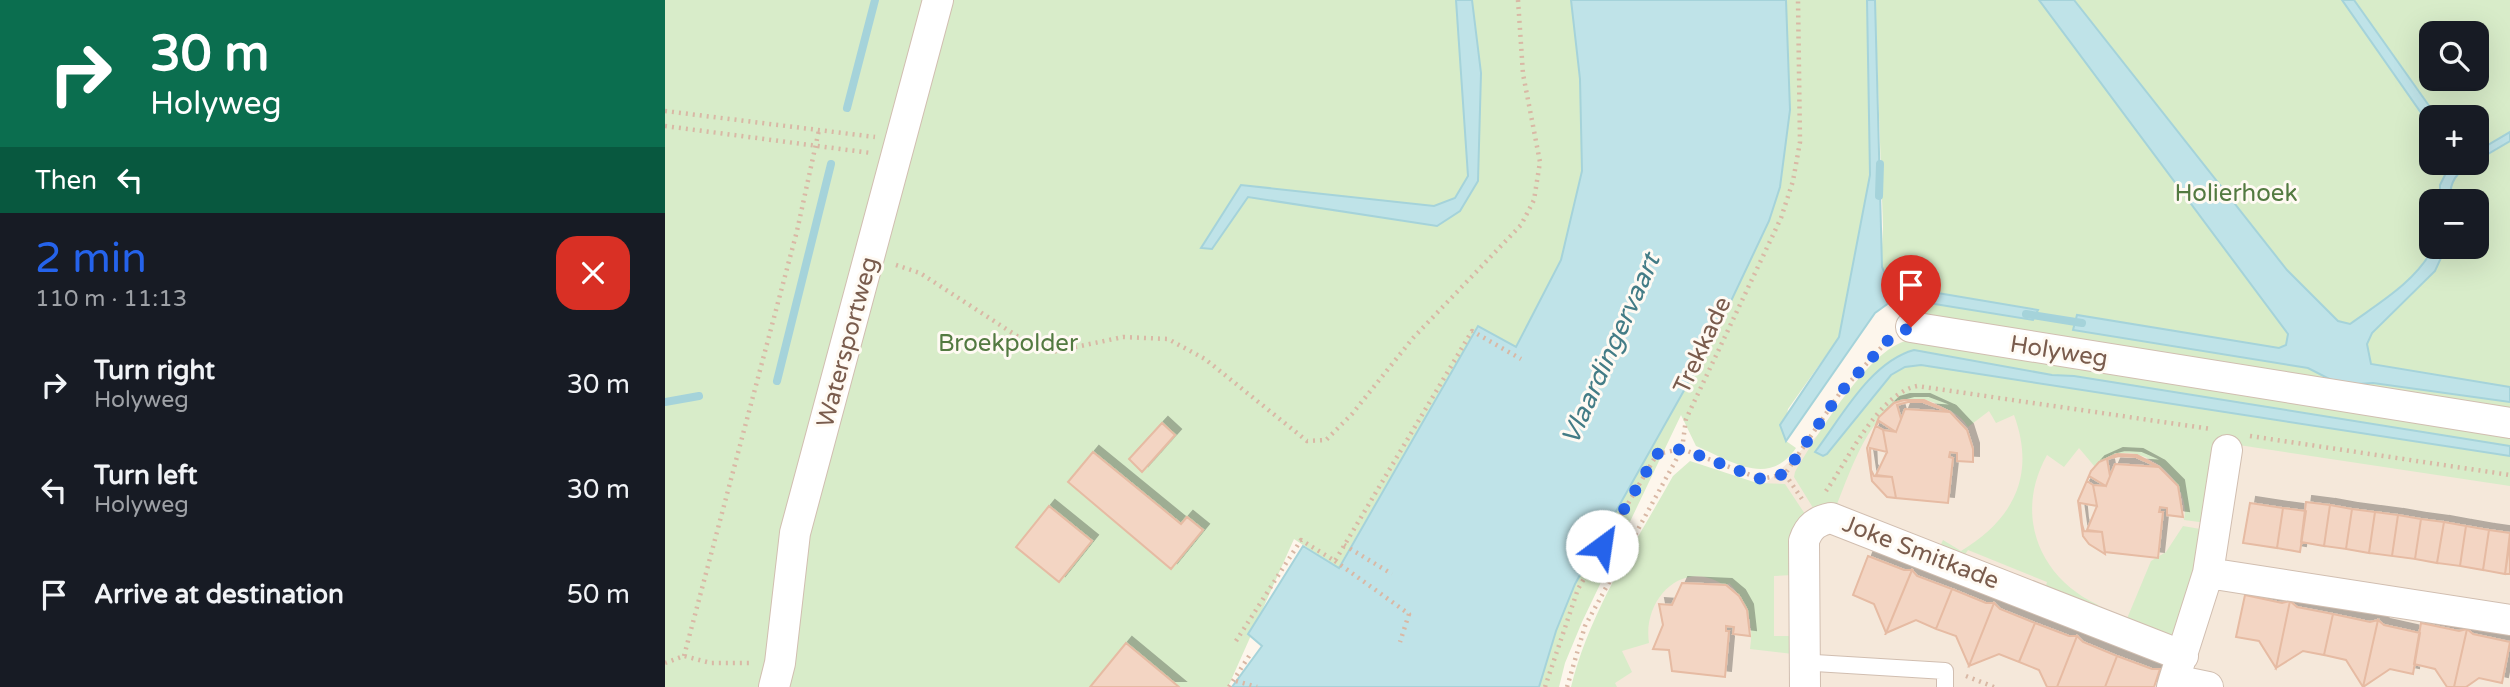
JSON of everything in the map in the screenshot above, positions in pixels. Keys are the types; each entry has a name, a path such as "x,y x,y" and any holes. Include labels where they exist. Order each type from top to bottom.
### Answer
{"street":[{"name":"Watersportweg","path":"777,675 795,533 938,0"},
{"name":"Holyweg","path":"1911,327 2510,423"},
{"path":"2176,674 2208,573 2232,439"},
{"name":"Joke Smitkade","path":"1805,678 1804,541 1807,532 1818,521 1831,518 2208,687"},
{"path":"2208,573 2510,620"}],"lane":[{"path":"1805,678 1815,663 1945,679"}],"path":[{"path":"870,256 921,273 1017,335 1052,352 1123,337 1168,339 1205,359 1307,441 1326,440 1352,414 1413,338 1521,225 1534,200 1539,162 1523,74 1518,0"},
{"name":"Trekkade","path":"1567,687 1585,626 1682,449 1686,419 1781,218 1793,181 1800,142 1798,0"},
{"path":"665,111 820,130 898,148"},
{"path":"665,126 817,146 898,148"},
{"path":"684,656 820,130"},
{"path":"1545,687 1568,614 1602,546 1657,454 1682,449 1761,479 1785,474 1840,393 1891,337 1911,327"},
{"path":"1335,561 1472,331 1521,359"},
{"path":"1820,498 1880,411 1894,396 1917,386 2232,439 2510,475"},
{"path":"1785,474 1805,504"},
{"path":"1236,641 1301,540 1409,614 1400,642"},
{"path":"1344,545 1392,574"},
{"path":"1229,687 1251,653"},
{"path":"665,663 684,656 695,657 711,663 777,675"},
{"path":"1945,679 1994,687"},
{"path":"1236,681 1257,687"}],"shaded area":[{"path":"1921,338 2510,432 2510,687 1605,687 1622,618"}],"green space":[{"name":"Broekpolder","path":"665,0 1578,0 1593,198 1515,348 1478,327 1338,568 1294,539 1228,687 665,687"},
{"path":"1786,0 1867,0 1870,175 1839,337 1788,409 1784,431 1786,441 1796,448 1774,467 1749,468 1696,446 1681,415 1582,622 1565,663 1559,687 1539,687 1575,584 1713,339 1769,221 1780,187 1790,110"},
{"name":"Holierhoek","path":"1875,0 2510,0 2510,446 2074,376 1903,353 1827,454 1891,375 1905,367 1921,365 2510,456 2510,486 2219,442 2207,523 2184,520 2184,503 2179,487 2169,473 2156,462 2140,455 2125,453 2109,457 2095,467 2079,448 2064,467 2047,455 2037,477 2033,499 2033,521 2038,542 2047,561 2060,578 2077,593 2098,605 2096,609 2045,589 2047,582 1968,550 1964,556 1940,546 1943,540 1961,551 1995,525 2007,510 2016,494 2021,476 2020,437 2014,415 1996,423 1989,411 1968,427 1949,410 1935,403 1915,399 1898,403 1883,415 1871,431 1850,471 1836,507 1815,511 1794,477 1795,472 1846,394 1880,357 1897,345 1912,340 2063,367 2080,365 1921,338 1880,288 1883,227"},
{"path":"1690,461 1757,483 1785,484 1807,517 1793,575 1774,576 1774,636 1793,636 1793,654 1750,649 1748,613 1736,590 1729,583 1726,587 1711,579 1696,576 1682,579 1659,597 1652,611 1649,643 1622,651 1632,672 1615,683 1617,687 1571,687 1590,631 1615,578 1673,476"},
{"path":"2183,526 2206,530 2173,640 2126,621 2151,561 2166,552"}],"water":[{"path":"1456,0 1472,0 1481,73 1478,181 1460,211 1437,226 1248,197 1212,249 1201,248 1241,185 1434,206 1455,198 1468,176"},
{"name":"Vlaardingervaart","path":"1571,0 1786,0 1790,110 1780,187 1769,221 1713,339 1575,584 1556,631 1539,687 1232,687 1262,646 1248,634 1303,546 1339,568 1478,326 1516,347 1561,260 1582,171 1580,79"},
{"path":"1867,0 1875,0 1882,267 1888,281 1914,289 2038,310 2033,320 1910,300 1893,300 1875,313 1786,441 1780,425 1839,337 1870,175"},
{"path":"2039,0 2074,0 2287,270 2338,321 2350,324 2408,281 2426,259 2440,259 2435,271 2372,333 2367,344 2371,364 2510,387 2510,402 2373,383 2341,385 2308,368 2073,330 2077,315 2279,348 2286,345 2288,334"},
{"path":"2342,0 2354,0 2428,105 2419,105 2419,110"},
{"path":"2510,132 2510,141 2489,153 2489,144"},
{"path":"2445,175 2458,175 2451,189 2440,189"},
{"path":"1914,350 2052,375 2074,376 2510,446 2510,456 1921,365 1905,367 1891,375 1827,454 1823,456 1815,452 1870,379 1898,356"}],"building":[{"path":"1924,400 1950,412 1923,402 1908,402 1897,405 1901,419 1896,432 1879,421 1876,426 1883,430 1887,452 1870,448 1871,470 1874,476 1892,477 1896,498 1887,497 1872,481 1867,448 1879,417 1894,403"},
{"path":"1905,409 1950,412 1967,430 1973,449 1973,462 1957,461 1957,453 1950,452 1949,457 1953,458 1948,503 1896,498 1892,477 1876,475 1887,452 1883,430 1896,432"},
{"path":"1162,423 1175,435 1142,472 1129,459"},
{"path":"1093,452 1181,524 1187,517 1203,530 1171,569 1068,482"},
{"path":"2117,454 2137,455 2159,467 2136,457 2119,456 2107,459 2110,476 2106,486 2089,476 2087,481 2093,485 2097,506 2080,503 2082,524 2084,531 2102,532 2105,554 2089,544 2083,536 2078,501 2091,471 2099,462"},
{"path":"2115,464 2159,467 2178,486 2183,517 2167,515 2167,508 2160,507 2159,512 2163,512 2158,558 2105,552 2102,532 2087,530 2097,506 2093,485 2106,486"},
{"path":"2306,502 2330,505 2324,546 2301,542"},
{"path":"2250,503 2283,508 2277,548 2243,543"},
{"path":"2330,505 2352,509 2346,549 2324,546"},
{"path":"1049,506 1092,541 1059,582 1016,547"},
{"path":"2283,508 2306,511 2300,552 2277,548"},
{"path":"2352,509 2375,512 2369,553 2346,549"},
{"path":"2375,512 2398,515 2392,556 2369,553"},
{"path":"2398,515 2421,519 2415,559 2392,556"},
{"path":"2421,519 2444,522 2437,563 2415,559"},
{"path":"2444,522 2466,526 2460,566 2437,563"},
{"path":"2466,526 2489,530 2483,570 2460,566"},
{"path":"2489,530 2510,533 2505,574 2483,570"},
{"path":"2510,542 2510,574 2505,574"},
{"path":"1868,556 1904,570 1912,570 1886,633 1874,604 1853,595"},
{"path":"1912,570 1917,576 1952,589 1936,629 1916,620 1886,633"},
{"path":"1682,583 1726,585 1739,596 1747,610 1750,636 1733,634 1734,627 1726,626 1726,631 1729,631 1725,677 1672,671 1669,650 1653,649 1663,625 1659,604 1672,605"},
{"path":"1952,589 1986,603 1994,603 1969,666 1956,636 1936,629"},
{"path":"2245,595 2282,603 2290,601 2276,668 2259,641 2236,637"},
{"path":"2290,601 2297,607 2333,614 2324,655 2303,651 2276,668"},
{"path":"1994,603 2000,609 2035,623 2019,662 1999,654 1969,666"},
{"path":"2333,614 2370,622 2378,620 2363,687 2346,660 2324,655"},
{"path":"2378,620 2384,625 2420,633 2413,674 2390,669 2363,687"},
{"path":"2035,623 2069,636 2077,636 2057,687 2047,687 2039,670 2019,662"},
{"path":"2421,623 2459,631 2467,629 2454,687 2447,687 2435,669 2414,664"},
{"path":"2467,629 2473,634 2510,642 2502,683 2479,678 2466,687 2454,687"},
{"path":"2077,636 2083,642 2117,656 2105,687 2057,687"},
{"path":"1126,643 1179,687 1090,687"},
{"path":"2117,656 2152,669 2160,669 2154,687 2105,687"}],"waterway":[{"path":"847,108 875,0"},
{"path":"777,381 831,164"},
{"path":"1879,196 1880,164"},
{"path":"2026,314 2082,323"},
{"path":"665,402 699,396"}],"route":[{"path":"1602,546 1657,454 1682,449 1761,479 1785,474 1840,393 1891,337 1911,327"}]}
